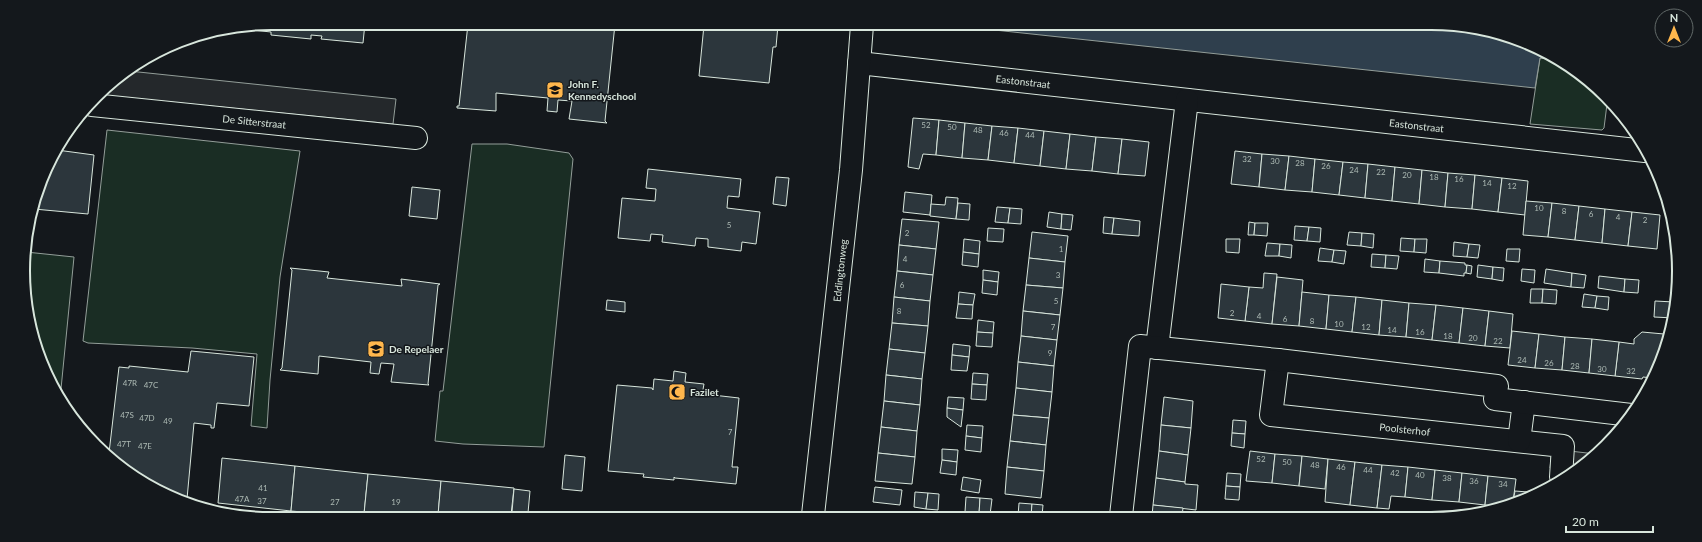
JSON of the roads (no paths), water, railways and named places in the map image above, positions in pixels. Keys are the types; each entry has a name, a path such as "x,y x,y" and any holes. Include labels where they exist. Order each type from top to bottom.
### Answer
{"street":[{"name":"Eddingtonweg","path":"813,512 851,170 862,30"},
{"name":"Eastonstraat","path":"859,63 1640,150"},
{"path":"1157,348 1187,100"},
{"name":"De Sitterstraat","path":"97,105 416,138"},
{"path":"1121,512 1140,346 1278,360 1496,386 1495,399 1625,414"},
{"name":"Poolsterhof","path":"1278,360 1271,415 1563,446 1562,473"},
{"path":"1519,441 1524,402"}],"water":[{"path":"994,30 1431,30 1462,32 1493,38 1523,48 1545,58 1540,58 1535,88"}],"place":[{"name":"John F. Kennedyschool","path":"555,90"},
{"name":"De Repelaer","path":"376,349"},
{"name":"Fazilet","path":"677,392"}]}
